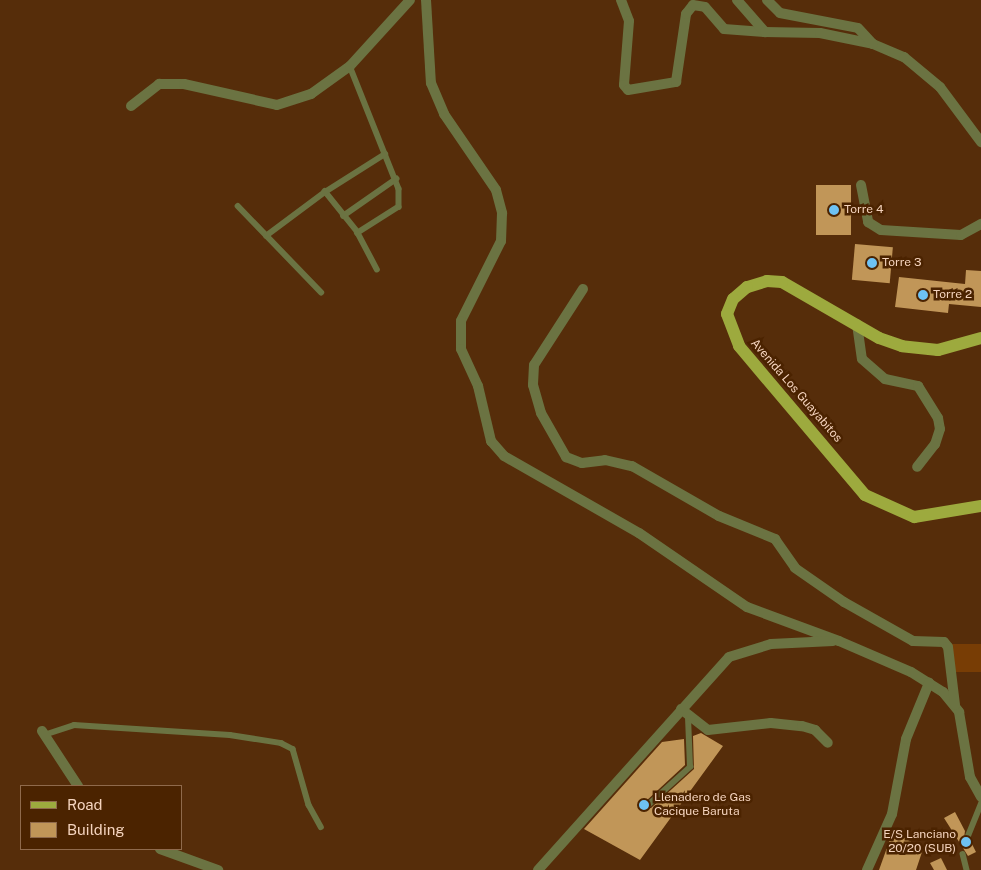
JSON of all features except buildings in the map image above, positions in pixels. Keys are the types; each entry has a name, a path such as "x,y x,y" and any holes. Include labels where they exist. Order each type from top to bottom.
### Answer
{"main road":[{"name":"Avenida Los Guayabitos","path":"981,338 949,349 915,349 879,338 802,290 776,281 752,284 741,291 727,314 739,346 865,495 881,506 914,517 981,506"}],"street":[{"path":"131,106 159,84 184,84 277,106 311,94 350,66 410,0"},
{"path":"426,0 431,83 444,114 496,190 502,213 501,242 461,321 461,349 478,386 491,441 504,456 639,533 747,607 839,641 929,683 943,692 955,706"},
{"path":"622,0 629,22 624,85 628,90 676,82 686,14 693,5 704,7 731,31 820,34 874,44 904,57 940,87 981,142"},
{"path":"736,0 765,32"},
{"path":"767,0 780,13 858,28 874,44"},
{"path":"861,185 868,222 881,230 961,235 981,224"},
{"path":"583,289 534,365 533,385 541,413 566,457 582,463 606,460 632,466 719,516 775,539 794,568 844,602 913,641 944,642 948,647 955,706 965,737 970,777 981,797"},
{"path":"857,324 862,359 885,379 918,386 938,418 940,430 935,444 917,467"},
{"path":"538,870 684,713 728,657 771,644 839,641"},
{"path":"867,870 892,814 906,739 929,683"},
{"path":"684,713 708,730 770,723 802,726 815,730 828,743"},
{"path":"43,733 77,785"},
{"path":"163,850 218,870"}],"lane":[{"path":"350,66 396,179 399,207 358,234"},
{"path":"266,236 325,192 385,154"},
{"path":"343,216 396,179"},
{"path":"325,192 358,234 377,269"},
{"path":"238,206 320,292"},
{"path":"648,805 690,767 684,713"},
{"path":"43,733 74,725 230,735 281,743 293,749 309,805 321,827"},
{"path":"968,836 981,804"},
{"path":"963,854 967,870"}],"shaded area":[{"path":"949,644 981,644 981,672 949,672"}],"place":[{"name":"Torre 4","path":"834,210"},
{"name":"Torre 3","path":"872,263"},
{"name":"Torre 2","path":"923,295"},
{"name":"Llenadero de Gas Cacique Baruta","path":"644,805"},
{"name":"E/S Lanciano 20/20 (SUB)","path":"966,842"}]}
